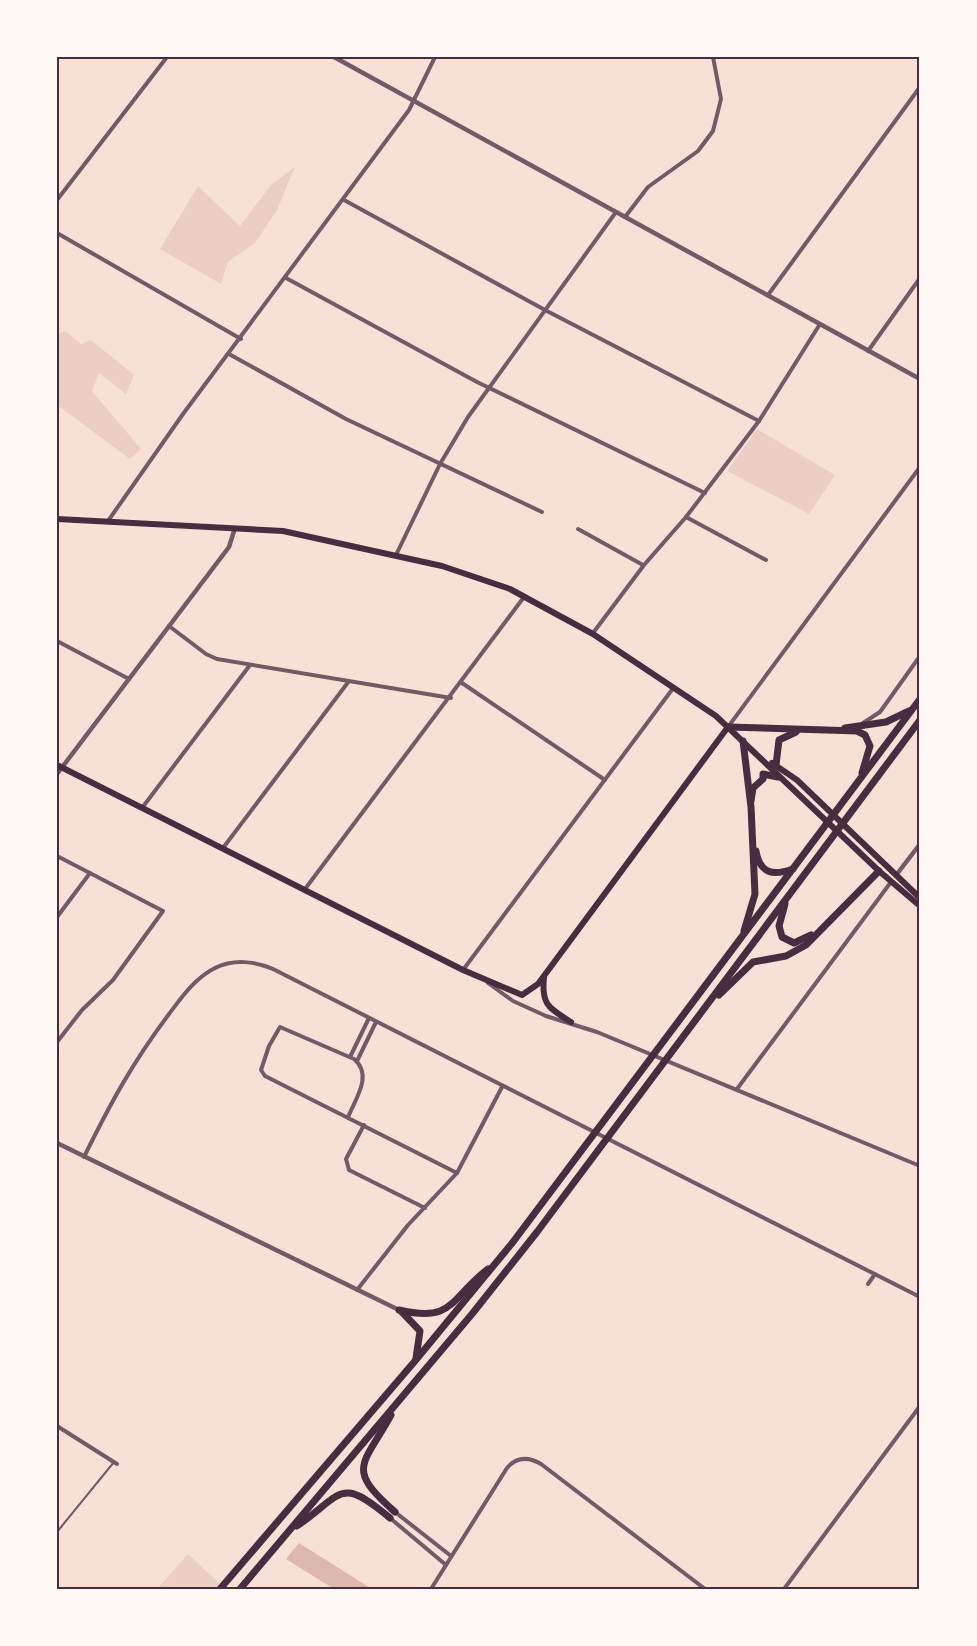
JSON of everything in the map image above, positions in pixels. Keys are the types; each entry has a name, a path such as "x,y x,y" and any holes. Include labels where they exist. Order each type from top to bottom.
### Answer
{"highway":[{"path":"220,1589 497,1262 590,1142 920,699"},
{"path":"840,729 886,722 912,710"},
{"path":"240,1589 505,1273 920,720"},
{"path":"728,726 858,731 865,735 870,743 869,754 859,781"},
{"path":"776,765 779,740 801,730"},
{"path":"740,941 755,899 751,807 743,741"},
{"path":"751,807 753,788 763,779 763,774 778,777"},
{"path":"753,840 758,862 765,870 779,874 793,869"},
{"path":"706,1007 753,962 792,953 806,945 813,934 879,871"},
{"path":"786,900 779,926 782,937 794,943 813,934"},
{"path":"399,1310 427,1315 443,1311 472,1281 497,1262"},
{"path":"399,1310 420,1331 415,1361"},
{"path":"393,1515 370,1490 365,1481 363,1467 367,1455 400,1399"},
{"path":"289,1533 330,1498 346,1492 366,1498 393,1515"}],"main road":[{"path":"57,519 107,524 295,532 396,555 480,578 525,596 593,634 674,687 728,726 766,761 778,777 920,906"},
{"path":"59,766 463,970 522,995 533,989 544,976 728,726"},
{"path":"766,761 776,765 797,780 920,898"},
{"path":"544,976 542,994 546,1003 571,1022"}],"street":[{"path":"57,200 167,57"},
{"path":"334,57 920,379"},
{"path":"107,524 118,504 344,200 414,101 435,57"},
{"path":"625,217 648,187 698,151 713,131 721,99 713,59 707,57"},
{"path":"768,295 920,87"},
{"path":"344,200 545,310 759,421"},
{"path":"396,555 421,508 440,464 468,417 616,212"},
{"path":"57,233 241,339"},
{"path":"286,278 490,388 705,493"},
{"path":"868,351 920,278"},
{"path":"593,634 644,565 686,517 759,421 820,324"},
{"path":"229,354 346,419 542,512"},
{"path":"728,726 920,467"},
{"path":"686,517 766,560"},
{"path":"57,774 59,766 129,679 229,547 235,528"},
{"path":"579,529 644,565"},
{"path":"305,889 451,698 525,596"},
{"path":"169,626 209,656 451,698"},
{"path":"57,641 129,679"},
{"path":"858,725 880,712 920,656"},
{"path":"142,808 250,664"},
{"path":"223,848 349,681"},
{"path":"462,682 605,780"},
{"path":"463,970 674,687"},
{"path":"897,874 920,844"},
{"path":"57,856 163,911 113,981 82,1010 57,1042"},
{"path":"57,917 90,873"},
{"path":"737,1089 891,882"},
{"path":"84,1157 117,1090 137,1057 185,992 216,968 241,962 266,967 920,1297"},
{"path":"482,979 513,1001 546,1017 571,1022 920,1166"},
{"path":"350,1057 369,1018"},
{"path":"357,1061 376,1022"},
{"path":"348,1117 364,1078 361,1066 350,1057 282,1026 268,1046 261,1070 266,1076 457,1173"},
{"path":"357,1290 408,1225 457,1173 502,1087"},
{"path":"364,1125 346,1159 349,1170 425,1209"},
{"path":"57,1143 399,1310"},
{"path":"868,1284 875,1274"},
{"path":"783,1589 920,1406"},
{"path":"57,1426 116,1463"},
{"path":"431,1589 507,1468 515,1460 529,1459 541,1464 705,1589"},
{"path":"393,1515 451,1556"},
{"path":"393,1515 446,1565"}],"lane":[{"path":"57,1532 116,1463"}],"shaded area":[{"path":"295,167 277,210 255,243 228,262 221,284 160,249 198,186 240,226 271,185"},
{"path":"66,331 81,344 91,340 134,375 126,394 99,373 92,391 141,449 130,459 57,405 57,334"},
{"path":"757,429 835,475 809,514 727,471"},
{"path":"299,1543 372,1589 334,1589 286,1559"},
{"path":"188,1554 222,1586 220,1589 157,1589"}]}
